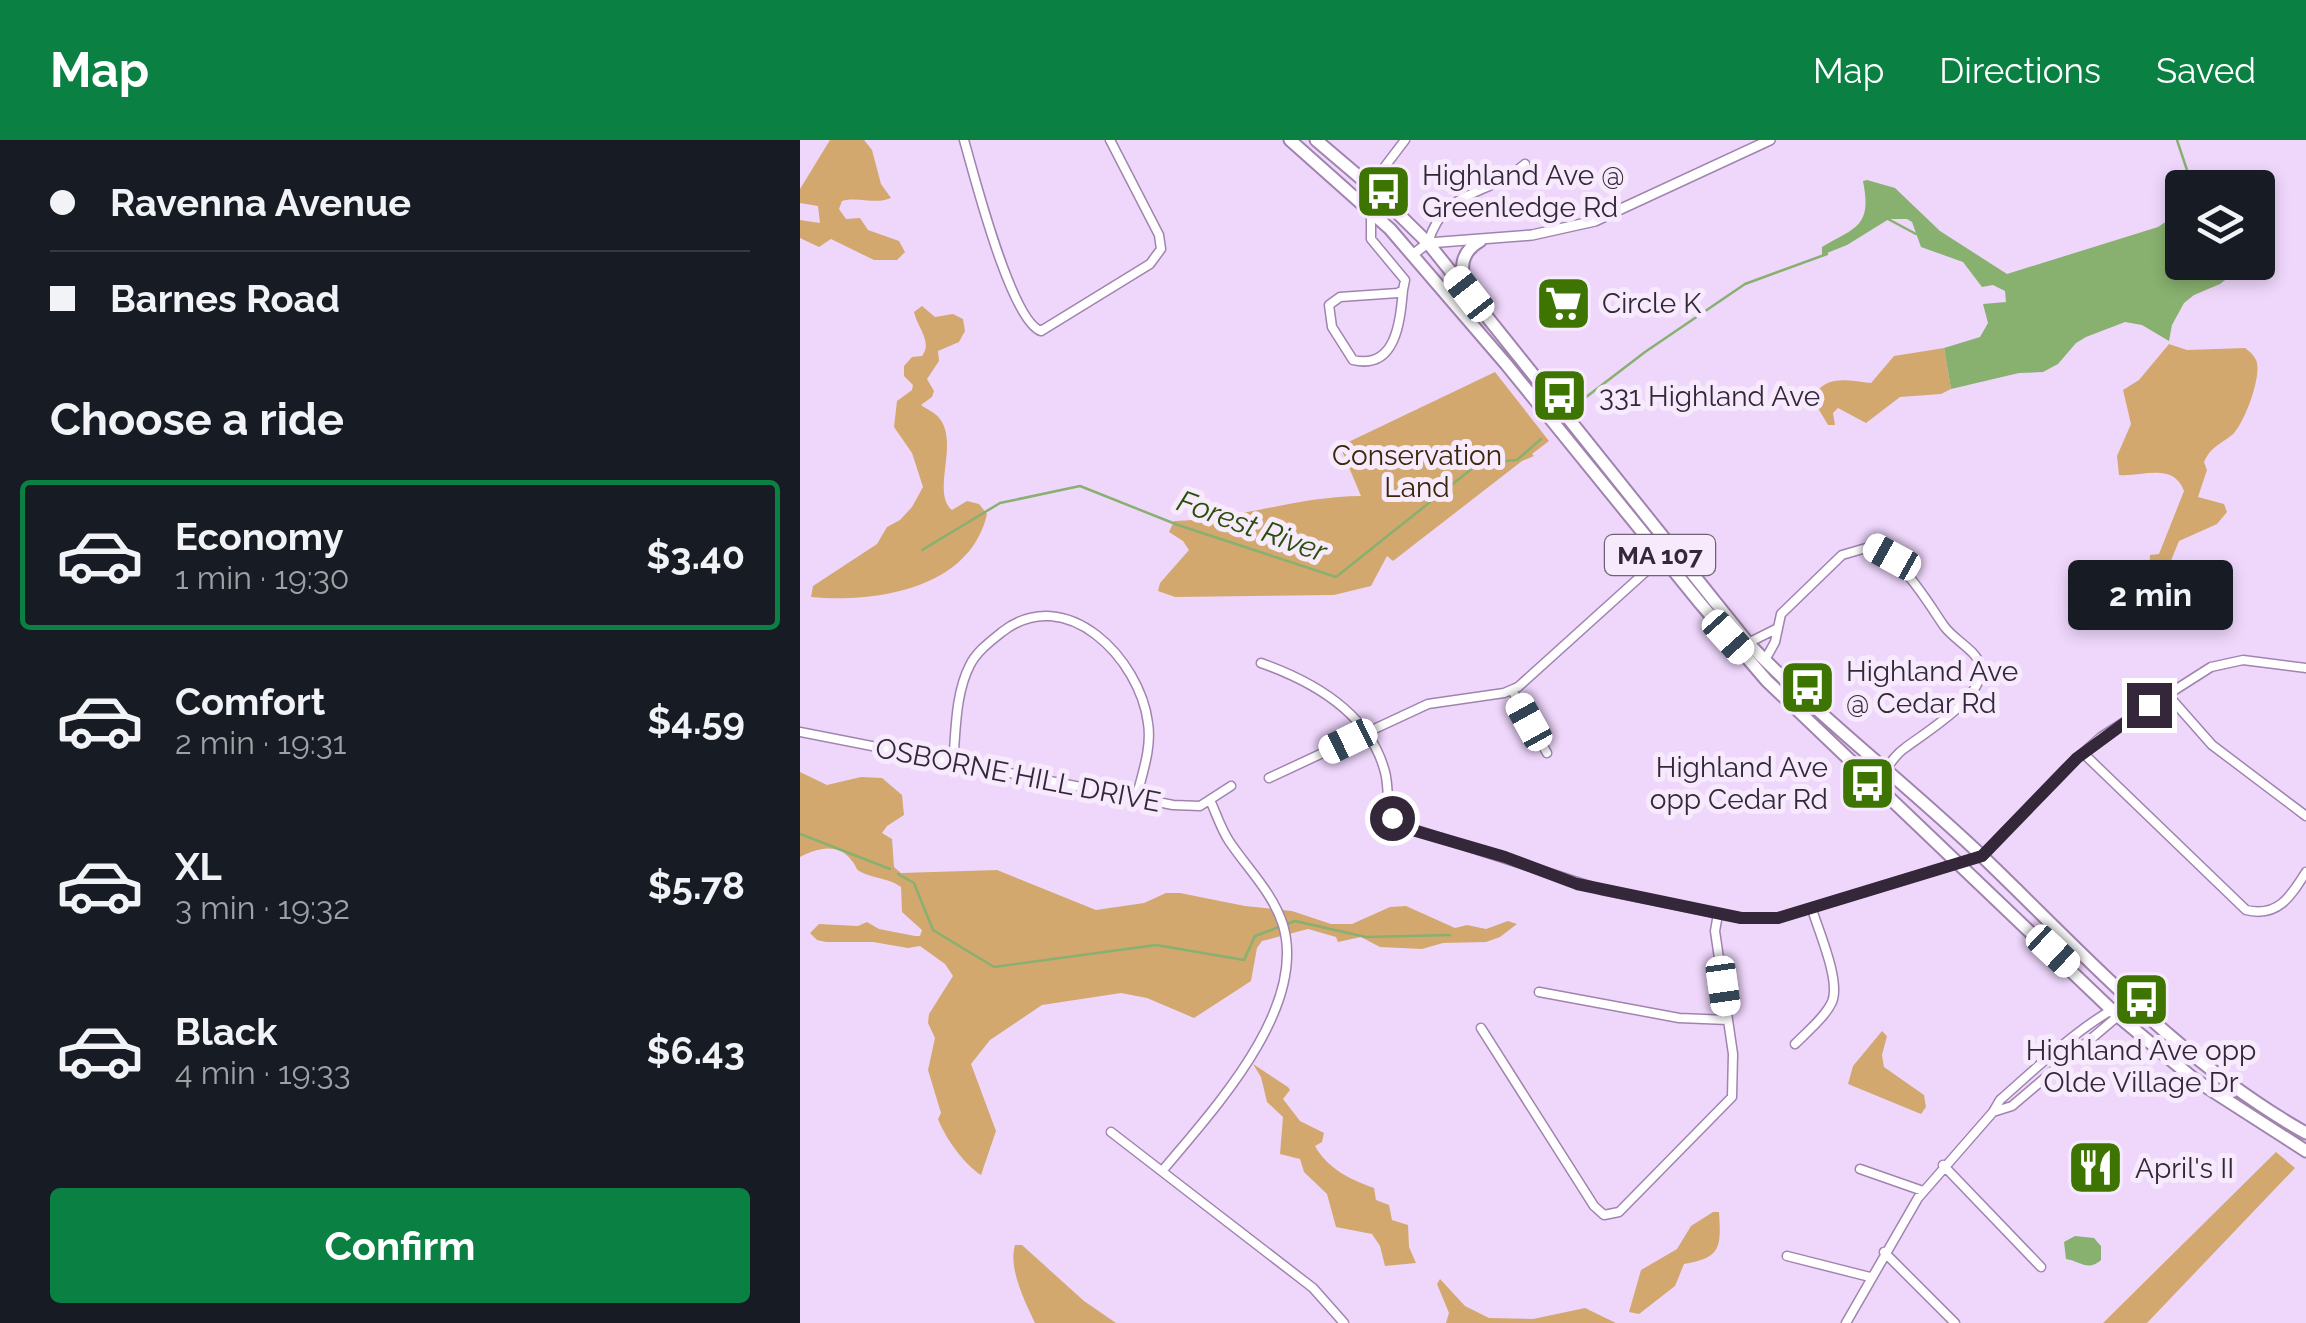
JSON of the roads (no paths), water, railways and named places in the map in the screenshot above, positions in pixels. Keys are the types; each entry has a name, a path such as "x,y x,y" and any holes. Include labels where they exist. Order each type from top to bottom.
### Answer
{"main road":[{"name":"MA 107","path":"1290,140 1371,212 1412,255 1767,681 2114,1012 2194,1079 2306,1151"},
{"name":"MA 107","path":"1316,140 1428,243 1748,643 2214,1074 2305,1130"},
{"path":"1469,294 1462,266 1464,255 1480,242"}],"street":[{"path":"964,140 1008,282 1035,329 1049,328 1092,302 1150,264 1161,249 1159,235 1110,140"},
{"path":"1370,186 1405,140"},
{"path":"1412,255 1428,243 1480,242 1556,232 1595,221 1770,140"},
{"path":"1428,243 1443,210 1503,181 1525,164"},
{"path":"1371,212 1371,238 1402,273 1403,290 1395,337 1386,354 1372,362 1353,360 1332,327 1329,306 1340,298 1380,297 1403,290"},
{"path":"1765,660 1781,614 1842,556 1873,546 1892,557 1908,573 1954,640 1972,652 1980,663 1981,676 1976,687 1935,730 1904,748 1885,771"},
{"path":"1269,778 1428,704 1512,690 1662,557"},
{"path":"953,763 962,684 972,661 1009,627 1034,616 1060,616 1084,625 1107,644 1142,697 1149,725 1148,752 1136,799"},
{"path":"1748,643 1776,629"},
{"path":"1261,664 1288,674 1333,700 1368,732 1386,773 1392,818 1398,824 1577,884 1718,914 1765,919 1982,856 2083,752 2114,727 2210,667 2234,660 2306,668"},
{"path":"1512,690 1547,753"},
{"path":"2167,694 2212,746 2306,816"},
{"name":"OSBORNE HILL DRIVE","path":"800,732 1136,799 1200,806 1210,800"},
{"path":"2083,752 2246,910 2264,912 2282,905 2306,872"},
{"path":"1163,1170 1251,1060 1274,1006 1287,954 1283,926 1275,908 1227,838 1210,800 1231,786"},
{"path":"1795,1044 1828,1007 1834,993 1812,908"},
{"path":"1481,1028 1594,1206 1604,1215 1611,1215 1628,1205 1728,1104 1734,1080 1715,931 1718,914"},
{"path":"1538,992 1690,1020 1728,1020"},
{"path":"1846,1323 1923,1191 2000,1100 2130,1000"},
{"path":"1111,1132 1313,1288 1344,1323"},
{"path":"1944,1165 2041,1267"},
{"path":"1860,1170 1923,1191"},
{"path":"1884,1252 1956,1323"},
{"path":"1787,1256 1870,1277"}],"waterway":[{"name":"Forest River","path":"2177,140 2187,170"},
{"name":"Forest River","path":"1888,219 1916,234"},
{"name":"Forest River","path":"1577,404 1745,284 1827,254"},
{"name":"Forest River","path":"922,550 1000,503 1080,486 1178,525 1336,577 1479,463 1517,460 1541,439"},
{"path":"800,834 890,869"},
{"path":"898,874 914,883 933,930 994,967 1156,945 1244,960 1255,936 1295,921 1366,937 1450,935"}],"place":[{"name":"Highland Ave @ Greenledge Rd","path":"1383,191"},
{"name":"Circle K","path":"1563,303"},
{"name":"331 Highland Ave","path":"1560,396"},
{"name":"Highland Ave @ Cedar Rd","path":"1807,687"},
{"name":"Highland Ave opp Cedar Rd","path":"1867,783"},
{"name":"Highland Ave opp Olde Village Dr","path":"2141,999"},
{"name":"April's II","path":"2096,1168"}],"park label":[{"name":"Conservation Land","path":"1417,471"}]}
